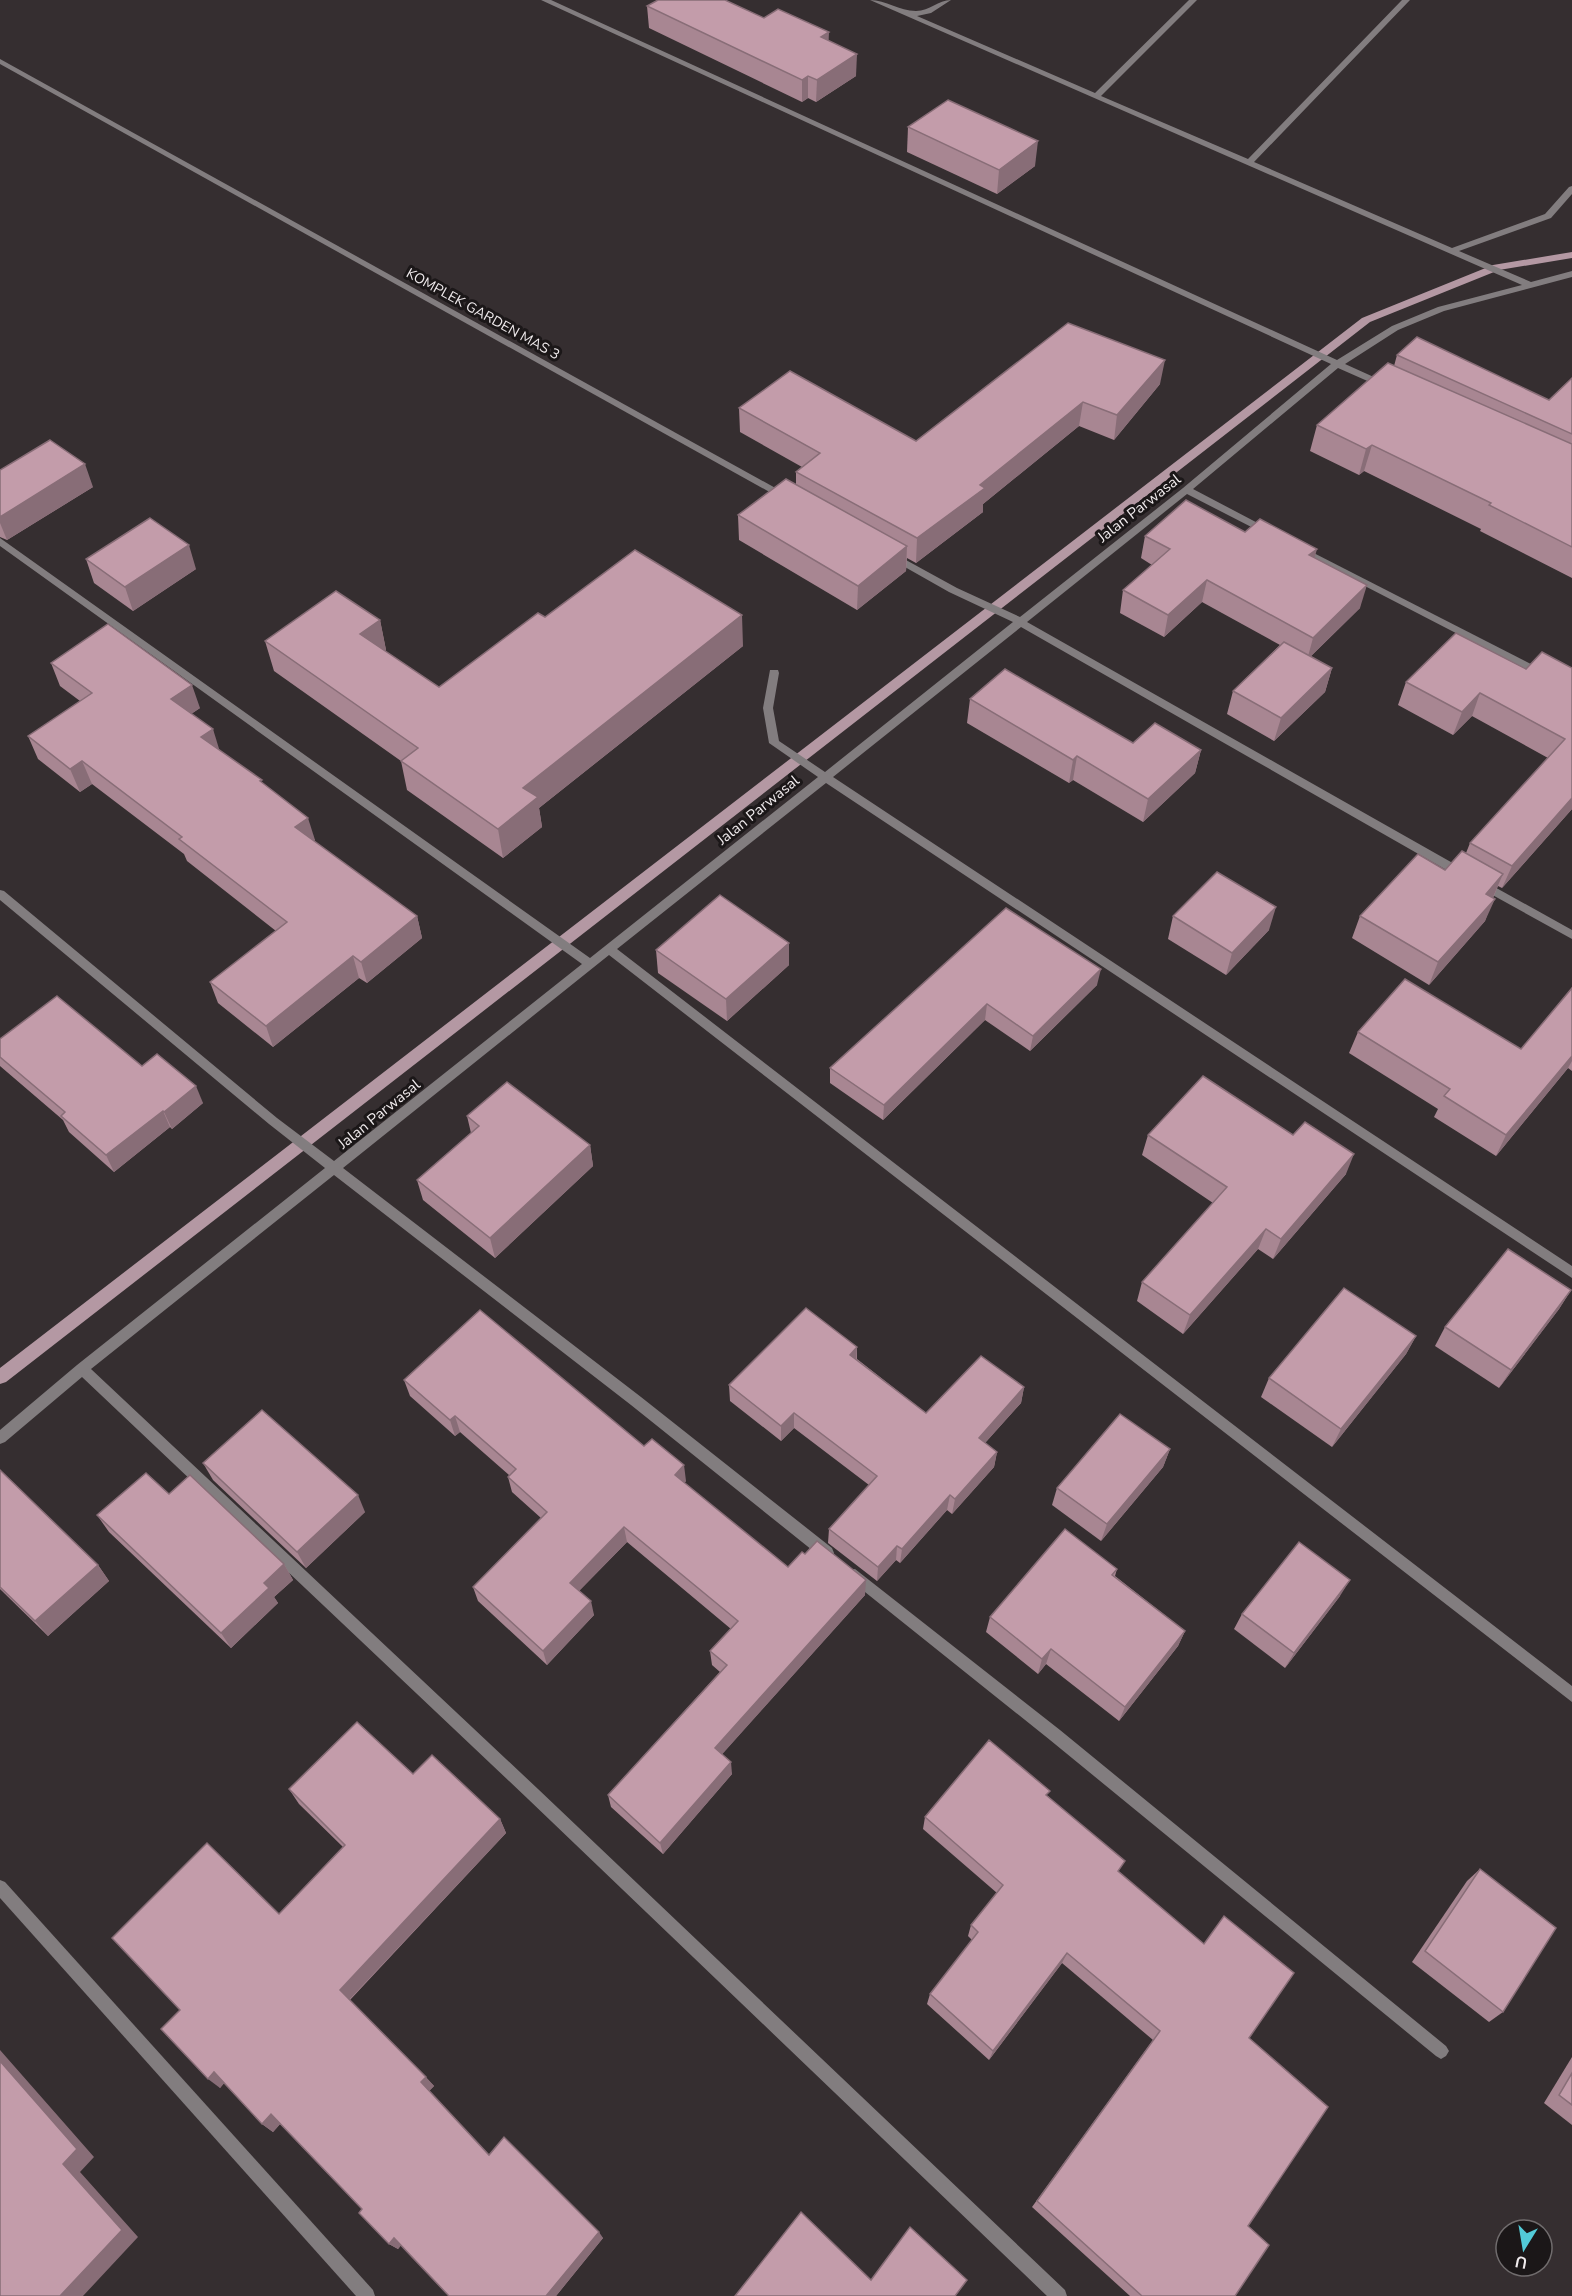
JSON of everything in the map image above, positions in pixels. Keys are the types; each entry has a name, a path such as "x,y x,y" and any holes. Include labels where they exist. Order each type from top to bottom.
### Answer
{"street":[{"path":"545,0 1389,388"},
{"path":"874,0 1532,286"},
{"path":"902,12 921,14 934,12 947,0"},
{"path":"1096,96 1193,0"},
{"path":"1249,163 1406,0"},
{"name":"KOMPLEK GARDEN MAS 3","path":"0,62 796,503"},
{"path":"1452,251 1548,216 1572,189"},
{"name":"Jalan Parwasal","path":"0,1438 82,1369 1186,490 1336,365 1395,328 1421,316 1572,274"},
{"path":"1186,490 1280,539"},
{"path":"0,542 590,964"},
{"path":"1291,544 1572,689"},
{"path":"880,549 953,590 1000,611 1572,935"},
{"path":"774,673 768,708 774,743 1572,1274"},
{"path":"0,894 273,1121 636,1401 1055,1735 1441,2051"},
{"path":"609,949 1572,1695"},
{"path":"82,1369 524,1785 1059,2296"},
{"path":"0,1887 367,2296"}],"building":[{"path":"658,0 725,0 764,18 778,9 829,32 821,37 857,54 817,80 808,76 802,80 647,6"},
{"path":"948,100 1038,141 999,170 908,127"},
{"path":"1068,323 1165,360 1117,415 1083,402 980,485 985,488 917,538 796,472 820,453 739,408 790,371 916,441"},
{"path":"1417,337 1549,400 1572,378 1572,434 1397,355"},
{"path":"1388,363 1572,444 1572,547 1489,505 1491,503 1372,445 1366,449 1317,425"},
{"path":"50,440 85,464 0,517 0,470"},
{"path":"786,479 907,546 858,586 738,515"},
{"path":"1186,500 1245,532 1260,519 1317,549 1309,555 1367,585 1313,638 1207,580 1168,615 1123,590 1170,549 1145,536"},
{"path":"150,518 189,545 125,587 86,559"},
{"path":"635,550 742,615 523,788 538,797 498,829 401,761 418,748 265,641 336,591 380,620 360,634 439,687 538,613 545,617"},
{"path":"108,624 192,685 171,699 213,729 201,737 262,780 260,781 308,818 295,827 417,916 361,962 353,956 266,1026 210,982 287,922 179,839 182,837 82,761 70,769 28,736 92,693 51,663"},
{"path":"1456,633 1526,669 1542,652 1572,668 1572,798 1512,866 1470,843 1565,739 1480,693 1462,712 1406,682"},
{"path":"1284,642 1332,668 1281,718 1233,691"},
{"path":"1005,669 1133,743 1155,723 1201,750 1148,799 1077,756 1073,760 970,699"},
{"path":"1462,851 1503,874 1486,894 1495,899 1438,962 1360,916 1418,854 1445,870"},
{"path":"1217,872 1276,907 1232,953 1173,916"},
{"path":"720,895 789,943 726,999 656,950"},
{"path":"1006,908 1101,969 1033,1036 987,1004 884,1105 830,1068"},
{"path":"1405,979 1521,1049 1572,988 1572,1056 1506,1135 1444,1096 1450,1089 1358,1032"},
{"path":"57,996 142,1066 157,1054 196,1086 106,1155 61,1116 65,1112 0,1057 0,1039"},
{"path":"1203,1076 1293,1135 1305,1122 1354,1154 1281,1239 1266,1229 1190,1315 1142,1282 1227,1187 1148,1135"},
{"path":"507,1082 590,1145 490,1238 417,1180 479,1126 467,1116"},
{"path":"1508,1249 1571,1290 1511,1370 1445,1327"},
{"path":"1344,1288 1416,1336 1341,1429 1269,1378"},
{"path":"806,1308 857,1347 850,1355 926,1413 981,1356 1024,1387 979,1438 997,1452 955,1499 950,1495 902,1549 897,1546 878,1567 829,1529 877,1476 794,1413 781,1426 729,1385"},
{"path":"480,1310 644,1446 652,1439 684,1465 675,1475 788,1567 802,1552 805,1554 817,1541 866,1580 715,1748 731,1762 660,1843 608,1795 727,1665 710,1651 738,1621 624,1527 570,1583 591,1601 543,1651 473,1587 547,1512 508,1477 516,1469 455,1416 450,1420 404,1380"},
{"path":"262,1410 358,1495 297,1552 203,1463"},
{"path":"1120,1414 1170,1449 1107,1524 1057,1488"},
{"path":"0,1470 98,1565 35,1621 0,1587"},
{"path":"146,1473 169,1494 190,1475 284,1564 264,1583 269,1588 221,1633 97,1515"},
{"path":"1065,1529 1117,1569 1112,1575 1185,1631 1125,1707 1051,1649 1042,1659 990,1617"},
{"path":"1299,1542 1350,1580 1294,1653 1242,1614"},
{"path":"357,1722 413,1774 432,1755 500,1819 340,1990 426,2077 421,2082 489,2155 504,2137 599,2232 546,2296 449,2296 394,2238 389,2244 359,2213 362,2209 271,2114 262,2124 214,2072 208,2079 161,2029 180,2010 112,1938 207,1843 279,1914 345,1845 289,1789"},
{"path":"989,1740 1050,1791 1046,1795 1125,1861 1118,1871 1204,1944 1224,1916 1294,1973 1249,2038 1328,2107 1248,2226 1269,2245 1235,2296 1142,2296 1037,2201 1160,2031 1067,1953 993,2051 930,1994 978,1932 971,1925 1003,1885 925,1817"},
{"path":"1480,1869 1556,1928 1503,2012 1425,1951"},
{"path":"0,2061 77,2149 63,2164 122,2230 60,2296 0,2296"},
{"path":"1572,2073 1572,2105 1559,2095"},
{"path":"801,2212 871,2280 910,2227 967,2280 955,2296 735,2296"}],"waterway":[{"path":"0,1377 1366,320 1497,267 1572,255"}]}
